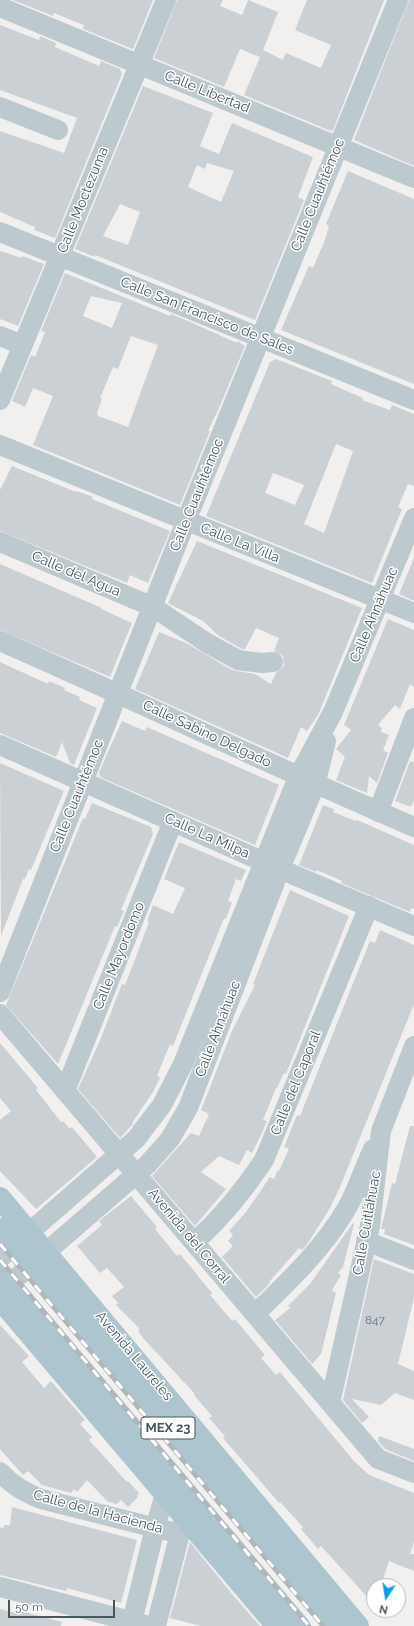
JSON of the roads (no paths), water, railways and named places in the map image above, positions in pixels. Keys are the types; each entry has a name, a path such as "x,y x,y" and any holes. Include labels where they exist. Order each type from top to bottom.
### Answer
{"main road":[{"name":"Avenida Laureles","path":"0,1198 14,1245"},
{"name":"Avenida Laureles","path":"0,1229 14,1245 38,1259 358,1626"},
{"name":"Avenida Laureles","path":"38,1259 337,1626"},
{"path":"2,1287 166,1494 182,1526 277,1626"},
{"name":"MEX 23","path":"2,1287 299,1626"}],"street":[{"name":"Calle Moctezuma","path":"0,400 138,64 166,0"},
{"name":"Calle Cuauhtémoc","path":"0,992 186,521 337,146 398,0"},
{"name":"Calle Libertad","path":"0,7 414,178"},
{"path":"0,107 58,130"},
{"name":"Calle San Francisco de Sales","path":"0,232 414,400"},
{"path":"0,336 22,345"},
{"name":"Calle La Villa","path":"0,445 414,613"},
{"name":"Calle Ahnáhuac","path":"14,1245 136,1139 162,1105 183,1064 272,865 307,781 333,712 414,518"},
{"name":"Calle del Agua","path":"0,542 152,607 207,643 238,660 262,663 273,662"},
{"name":"Calle Sabino Delgado","path":"0,641 118,693 307,781 414,827"},
{"path":"378,812 414,718"},
{"name":"Calle La Milpa","path":"0,745 414,926"},
{"name":"Calle Mayordomo","path":"65,1091 174,822"},
{"name":"Calle Ahnáhuac","path":"2,1287 38,1259 136,1174 170,1139 188,1108 272,865"},
{"name":"Calle del Caporal","path":"195,1242 223,1216 246,1188 264,1160 369,906"},
{"name":"Avenida del Corral","path":"0,1014 378,1459 414,1473"},
{"name":"Calle Cuitláhuac","path":"330,1403 370,1226 381,1131 414,1046"},
{"path":"255,1314 301,1270 329,1235 347,1207 381,1131"},
{"path":"366,1241 414,1260"},
{"name":"Calle de la Hacienda","path":"0,1472 9,1482 22,1492 41,1499 155,1528 182,1526"},
{"path":"0,1587 137,1625 155,1528 166,1494"},
{"path":"156,1626 182,1526"}],"railway":[{"path":"0,1244 323,1626"},
{"path":"0,1260 309,1626"}]}
